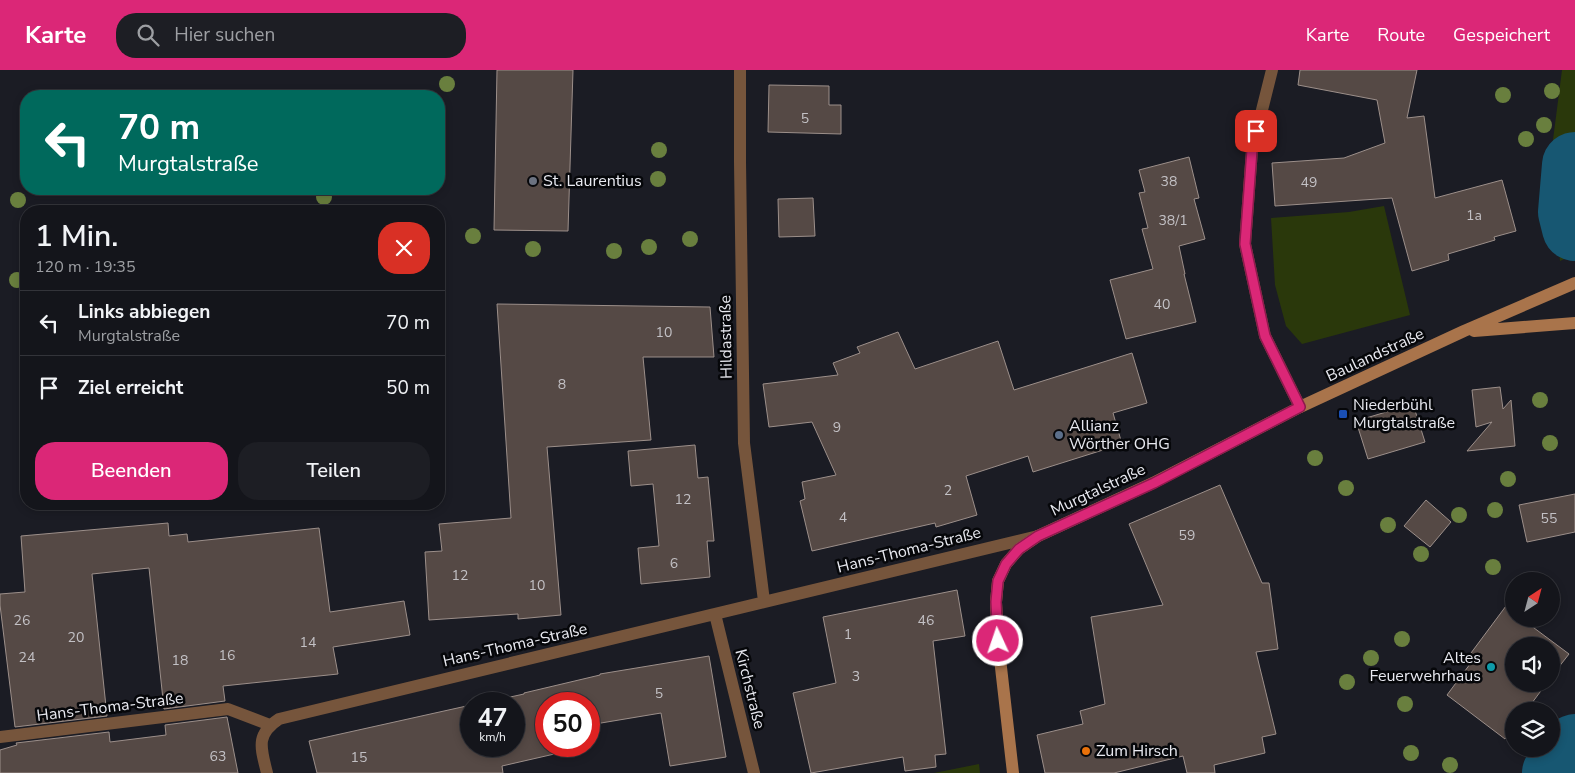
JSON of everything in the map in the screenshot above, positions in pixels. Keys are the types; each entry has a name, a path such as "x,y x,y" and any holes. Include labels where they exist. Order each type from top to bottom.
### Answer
{"main road":[{"name":"Baulandstraße","path":"1300,407 1464,331 1575,283"},
{"name":"Baulandstraße","path":"1464,331 1575,323"},
{"name":"Murgtalstraße","path":"1013,773 998,641 996,602 998,581 1006,564 1019,549 1038,536 1154,483 1300,407"}],"street":[{"name":"Hildastraße","path":"740,70 744,443 764,602"},
{"path":"1272,70 1252,150 1245,244 1265,336 1300,407"},
{"name":"Hans-Thoma-Straße","path":"0,737 228,709 270,725 289,716 1038,536"},
{"name":"Kirchstraße","path":"715,614 754,773"},
{"path":"267,773 261,749 262,736 270,725"}],"green space":[{"path":"1562,70 1575,70 1575,254 1560,261 1550,163"},
{"path":"1384,206 1410,315 1302,344 1286,326 1275,285 1271,218 1349,212"},
{"path":"979,764 980,773 934,773"}],"building":[{"name":"St. Laurentius","path":"497,70 573,70 568,231 494,230"},
{"path":"1300,70 1417,70 1407,118 1424,116 1435,198 1502,180 1516,231 1494,237 1495,240 1448,254 1449,260 1412,271 1392,198 1275,206 1272,163 1344,158 1385,143 1377,100 1298,85"},
{"path":"769,85 829,86 829,105 841,105 841,134 768,132"},
{"path":"1189,157 1199,198 1194,199 1205,239 1179,246 1196,322 1126,339 1110,280 1153,269 1142,229 1148,228 1139,193 1145,192 1139,170"},
{"path":"813,198 815,236 779,237 778,199"},
{"path":"497,304 710,307 714,357 643,357 651,440 547,447 561,615 518,619 518,614 429,620 425,552 442,551 439,524 511,518"},
{"path":"898,332 915,369 998,341 1014,390 1132,353 1147,403 1113,413 1122,444 1033,472 1028,456 966,476 977,515 936,527 935,523 812,551 800,501 805,499 802,482 836,475 812,422 769,427 763,384 838,375 833,363 860,353 857,347"},
{"path":"1500,387 1503,409 1511,400 1515,446 1467,451 1492,422 1476,427 1472,390"},
{"path":"1413,404 1425,442 1368,459 1356,421"},
{"path":"695,445 698,478 708,477 714,541 707,541 710,577 641,584 638,548 659,546 653,484 631,486 628,451"},
{"path":"1220,485 1262,583 1269,583 1278,649 1256,652 1276,734 1262,737 1265,753 1214,765 1215,773 1187,773 1183,756 1114,773 1045,773 1037,735 1083,724 1080,711 1105,704 1091,617 1163,605 1129,524"},
{"path":"1575,494 1575,532 1527,542 1519,505"},
{"path":"1426,500 1451,522 1430,547 1404,526"},
{"path":"168,523 169,536 187,534 188,542 319,528 330,612 404,601 410,635 333,647 338,674 223,686 225,701 164,709 149,568 92,574 107,716 15,727 0,594 25,592 21,536"},
{"path":"957,590 965,636 933,641 946,754 935,755 936,767 905,771 903,757 811,773 793,693 836,683 823,617"},
{"name":"Altes Feuerwehrhaus","path":"1505,607 1505,628 1534,628 1546,637 1505,637 1505,692 1540,692 1533,702 1505,702 1505,739 1447,695 1476,656 1471,653"},
{"name":"Altes Feuerwehrhaus","path":"1560,647 1569,654 1560,666"},
{"path":"709,656 726,757 670,766 661,713 600,723 600,692 535,692 535,757 541,757 502,766 503,773 317,773 309,741 460,707 460,757 525,757 525,693 600,674"},
{"path":"227,717 238,773 0,773 0,750 17,745 16,743 109,732 110,742 166,735 165,725"}],"waterway":[{"path":"1575,165 1571,212 1575,228"},
{"path":"1555,773 1561,768 1575,747"}],"place":[{"name":"St. Laurentius","path":"533,181"},
{"name":"Niederbühl Murgtalstraße","path":"1343,414"},
{"name":"Allianz Wörther OHG","path":"1059,435"},
{"name":"Altes Feuerwehrhaus","path":"1491,667"},
{"name":"Zum Hirsch","path":"1086,751"}],"route":[{"path":"998,641 996,602 998,581 1006,564 1019,549 1038,536 1154,483 1300,407 1265,336 1245,244 1252,150 1256,131"}]}
